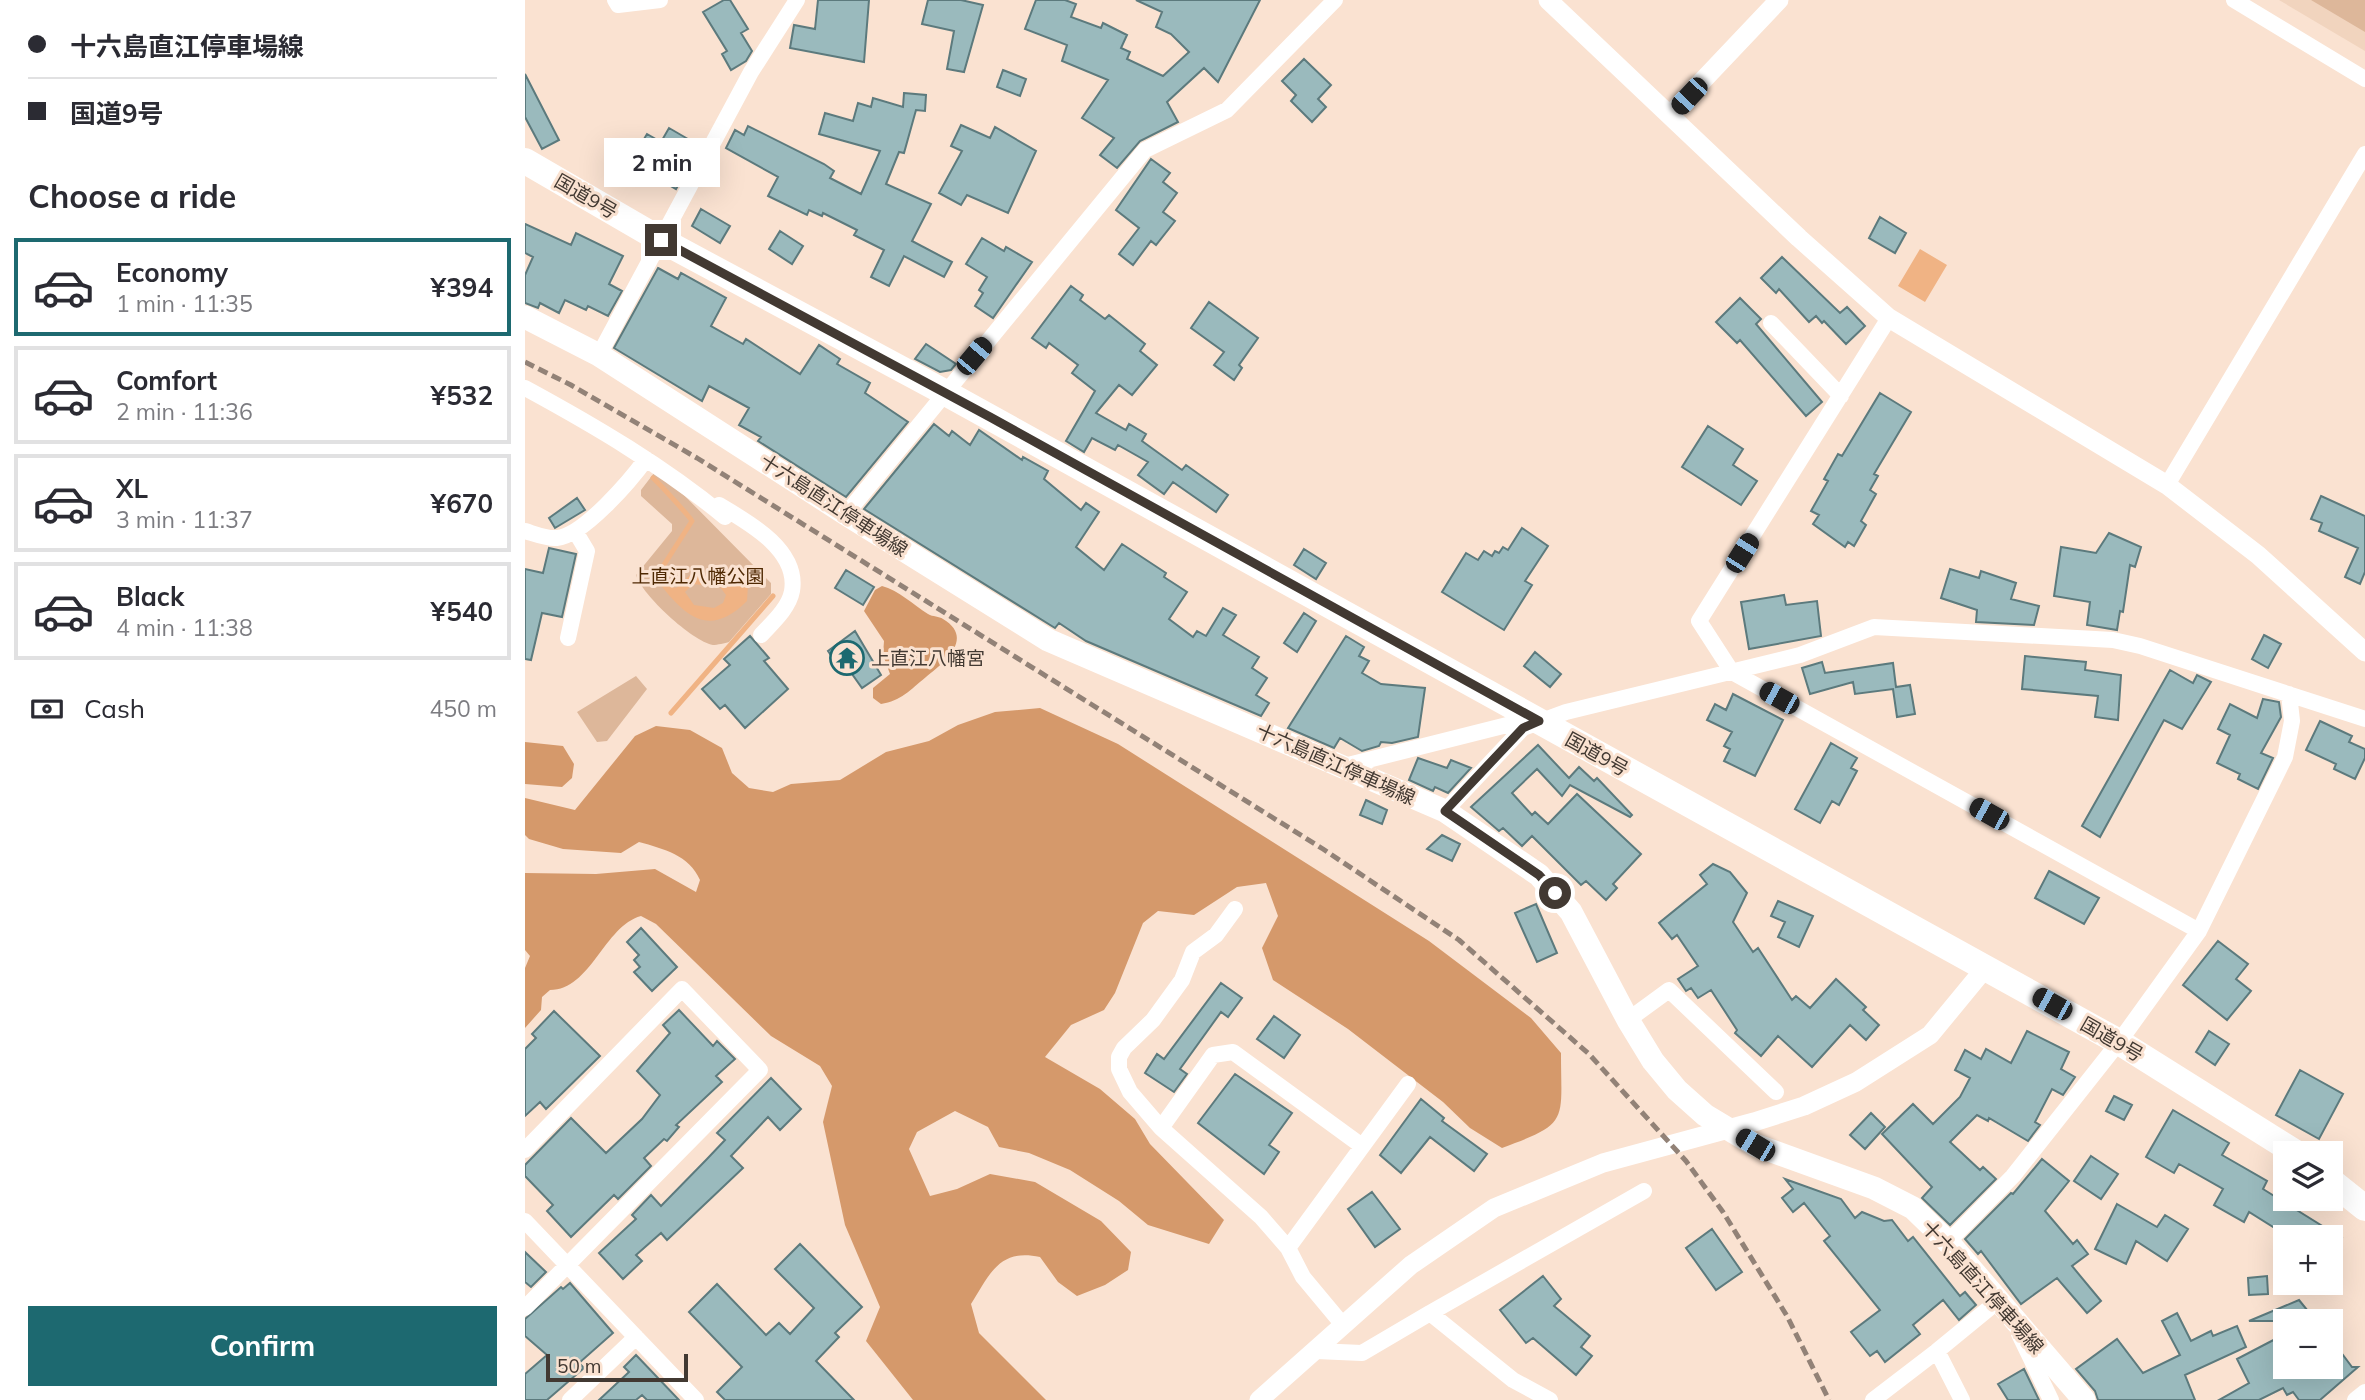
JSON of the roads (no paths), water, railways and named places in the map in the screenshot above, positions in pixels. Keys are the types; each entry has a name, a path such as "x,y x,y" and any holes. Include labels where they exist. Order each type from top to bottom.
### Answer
{"highway":[{"name":"国道9号","path":"525,161 661,240 944,392 1531,725 1986,967 2119,1042 2277,1141"},
{"path":"2343,1191 2365,1208"}],"main road":[{"name":"十六島直江停車場線","path":"525,317 599,355 1048,640 1445,811 1539,875 1571,912 1628,1020 1653,1061 1677,1090 1705,1115 1755,1145 1874,1188 1913,1208 1948,1242 2084,1400"}],"street":[{"path":"615,0 618,5 660,0"},
{"path":"599,355 751,72 797,0"},
{"path":"846,514 1145,150 1227,110 1335,0"},
{"path":"1548,0 1799,238 1889,318 2167,485 2258,555 2365,652"},
{"path":"1670,115 1779,0"},
{"path":"2234,0 2365,79"},
{"path":"2167,485 2365,154"},
{"path":"1889,318 1699,621 1732,672 2199,931"},
{"path":"1771,323 1841,396"},
{"path":"525,388 747,522 779,547 789,566 792,590 785,608 761,635"},
{"path":"525,531 555,539 575,531 594,516 646,459"},
{"path":"684,483 725,516"},
{"path":"568,638 587,551 575,531"},
{"path":"1344,766 1511,724 1531,725 1800,655 1874,627 1894,626 2113,640 2140,646 2365,719"},
{"path":"1948,1242 2013,1177 2119,1042 2199,931 2285,757 2292,721 2289,694"},
{"path":"1445,811 1531,725"},
{"path":"1235,909 1216,934 1193,952 1182,980 1153,1020 1124,1048 1119,1056 1119,1069 1130,1091 1161,1128 1261,1217 1288,1248 1303,1277 1343,1325"},
{"path":"1259,1400 1411,1265 1494,1208 1603,1163 1804,1106 1856,1082 1930,1035 1986,967"},
{"path":"525,1150 682,989 760,1070 525,1308"},
{"path":"1628,1020 1669,990 1776,1092"},
{"path":"1161,1128 1213,1055 1233,1052 1362,1146"},
{"path":"1288,1248 1408,1084"},
{"path":"1316,1351 1362,1353 1644,1191"},
{"path":"525,1222 696,1400"},
{"path":"1873,1400 1998,1301"},
{"path":"1430,1313 1513,1380 1550,1400"},
{"path":"2012,1319 2051,1400"},
{"path":"571,1400 636,1337"},
{"path":"1937,1351 1962,1400"},
{"path":"2355,1400 2365,1392"}],"waterway":[{"path":"653,478 692,521 660,571 664,584"},
{"path":"671,713 773,596"}],"railway":[{"path":"525,362 571,385 697,458 1323,849 1459,940 1589,1054 1686,1161 1723,1212 1787,1316 1829,1400"}],"place":[{"name":"上直江八幡宮","path":"847,658"}],"park label":[{"name":"上直江八幡公園","path":"698,576"}]}
